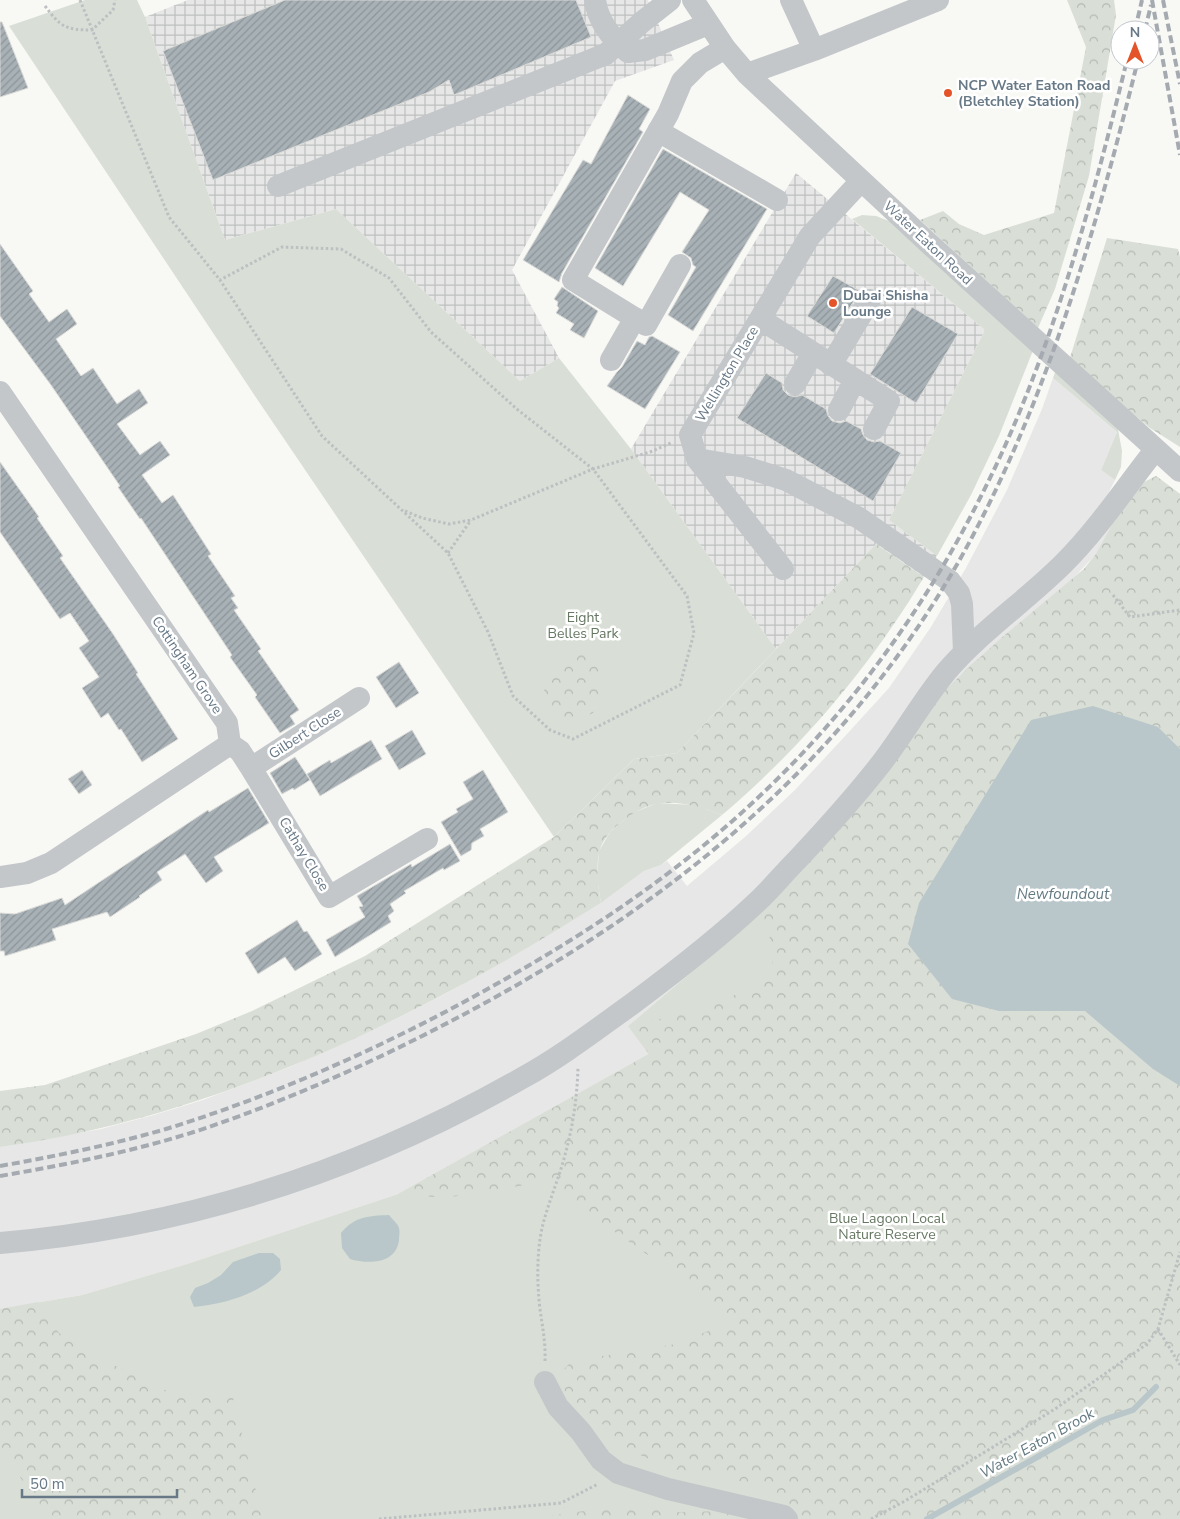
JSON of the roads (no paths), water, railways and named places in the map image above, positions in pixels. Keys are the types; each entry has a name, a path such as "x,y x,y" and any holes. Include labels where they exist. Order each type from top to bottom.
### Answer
{"street":[{"path":"595,0 596,10 607,32 628,52 646,50 708,24"},
{"path":"278,186 606,54 670,0"},
{"name":"Water Eaton Road","path":"693,0 725,48 747,74 861,181 1180,471"},
{"path":"791,0 814,50"},
{"path":"747,74 814,50 938,0"},
{"path":"680,265 646,324 572,280 668,114 682,81 700,63 725,48"},
{"path":"658,131 777,200"},
{"name":"Wellington Place","path":"783,569 697,458 690,435 810,236 861,181"},
{"path":"795,384 822,359 870,300"},
{"path":"611,360 635,318"},
{"path":"760,319 889,401 874,429"},
{"path":"839,410 855,380"},
{"name":"Cottingham Grove","path":"0,392 227,723 230,744"},
{"path":"0,1243 108,1230 164,1218 224,1204 326,1171 375,1152 473,1105 526,1076 574,1046 667,978 758,901 838,816 884,760 944,675 964,652 1036,590 1067,560 1092,532 1155,450"},
{"path":"697,458 745,467 786,480 859,518 950,581 958,593 962,604 964,652"},
{"name":"Gilbert Close","path":"251,768 359,698"},
{"path":"0,877 27,873 51,863 230,744"},
{"name":"Cathay Close","path":"230,744 240,751 330,897 427,839"},
{"path":"545,1382 558,1407 581,1432 601,1460 618,1473 668,1489 784,1516 787,1519"}],"water":[{"name":"Newfoundout","path":"1093,706 1158,727 1180,749 1180,1086 1153,1069 1085,1011 999,1011 952,999 908,944 919,903 1031,720"},
{"path":"389,1215 399,1228 397,1248 392,1254 380,1261 372,1262 350,1259 342,1248 341,1233 346,1227 363,1218"},
{"path":"259,1253 273,1253 280,1259 281,1270 273,1278 242,1296 194,1307 190,1297 195,1288 221,1275 233,1262"}],"waterway":[{"name":"Water Eaton Brook","path":"927,1519 1103,1420 1133,1410 1156,1387"}],"railway":[{"path":"1137,20 1142,0"},
{"path":"1152,0 1180,155"},
{"path":"1163,0 1180,84"},
{"path":"1147,20 1151,5"},
{"path":"0,1166 125,1140 209,1115 295,1082 419,1025 533,963 630,901 691,856 749,806 783,773 848,702 877,664 931,585 956,544 978,502 1026,397 1065,286 1098,172 1124,70"},
{"path":"0,1176 105,1156 158,1143 209,1127 280,1101 383,1055 483,1004 556,962 626,916 693,866 756,813 815,755 870,693 919,625 964,552 994,494 1021,434 1067,312 1105,187 1135,70"}],"place":[{"name":"NCP Water Eaton Road (Bletchley Station)","path":"948,93"},
{"name":"Dubai Shisha Lounge","path":"833,303"}],"park label":[{"name":"Eight Belles Park","path":"583,626"},
{"name":"Blue Lagoon Local Nature Reserve","path":"887,1226"}]}
